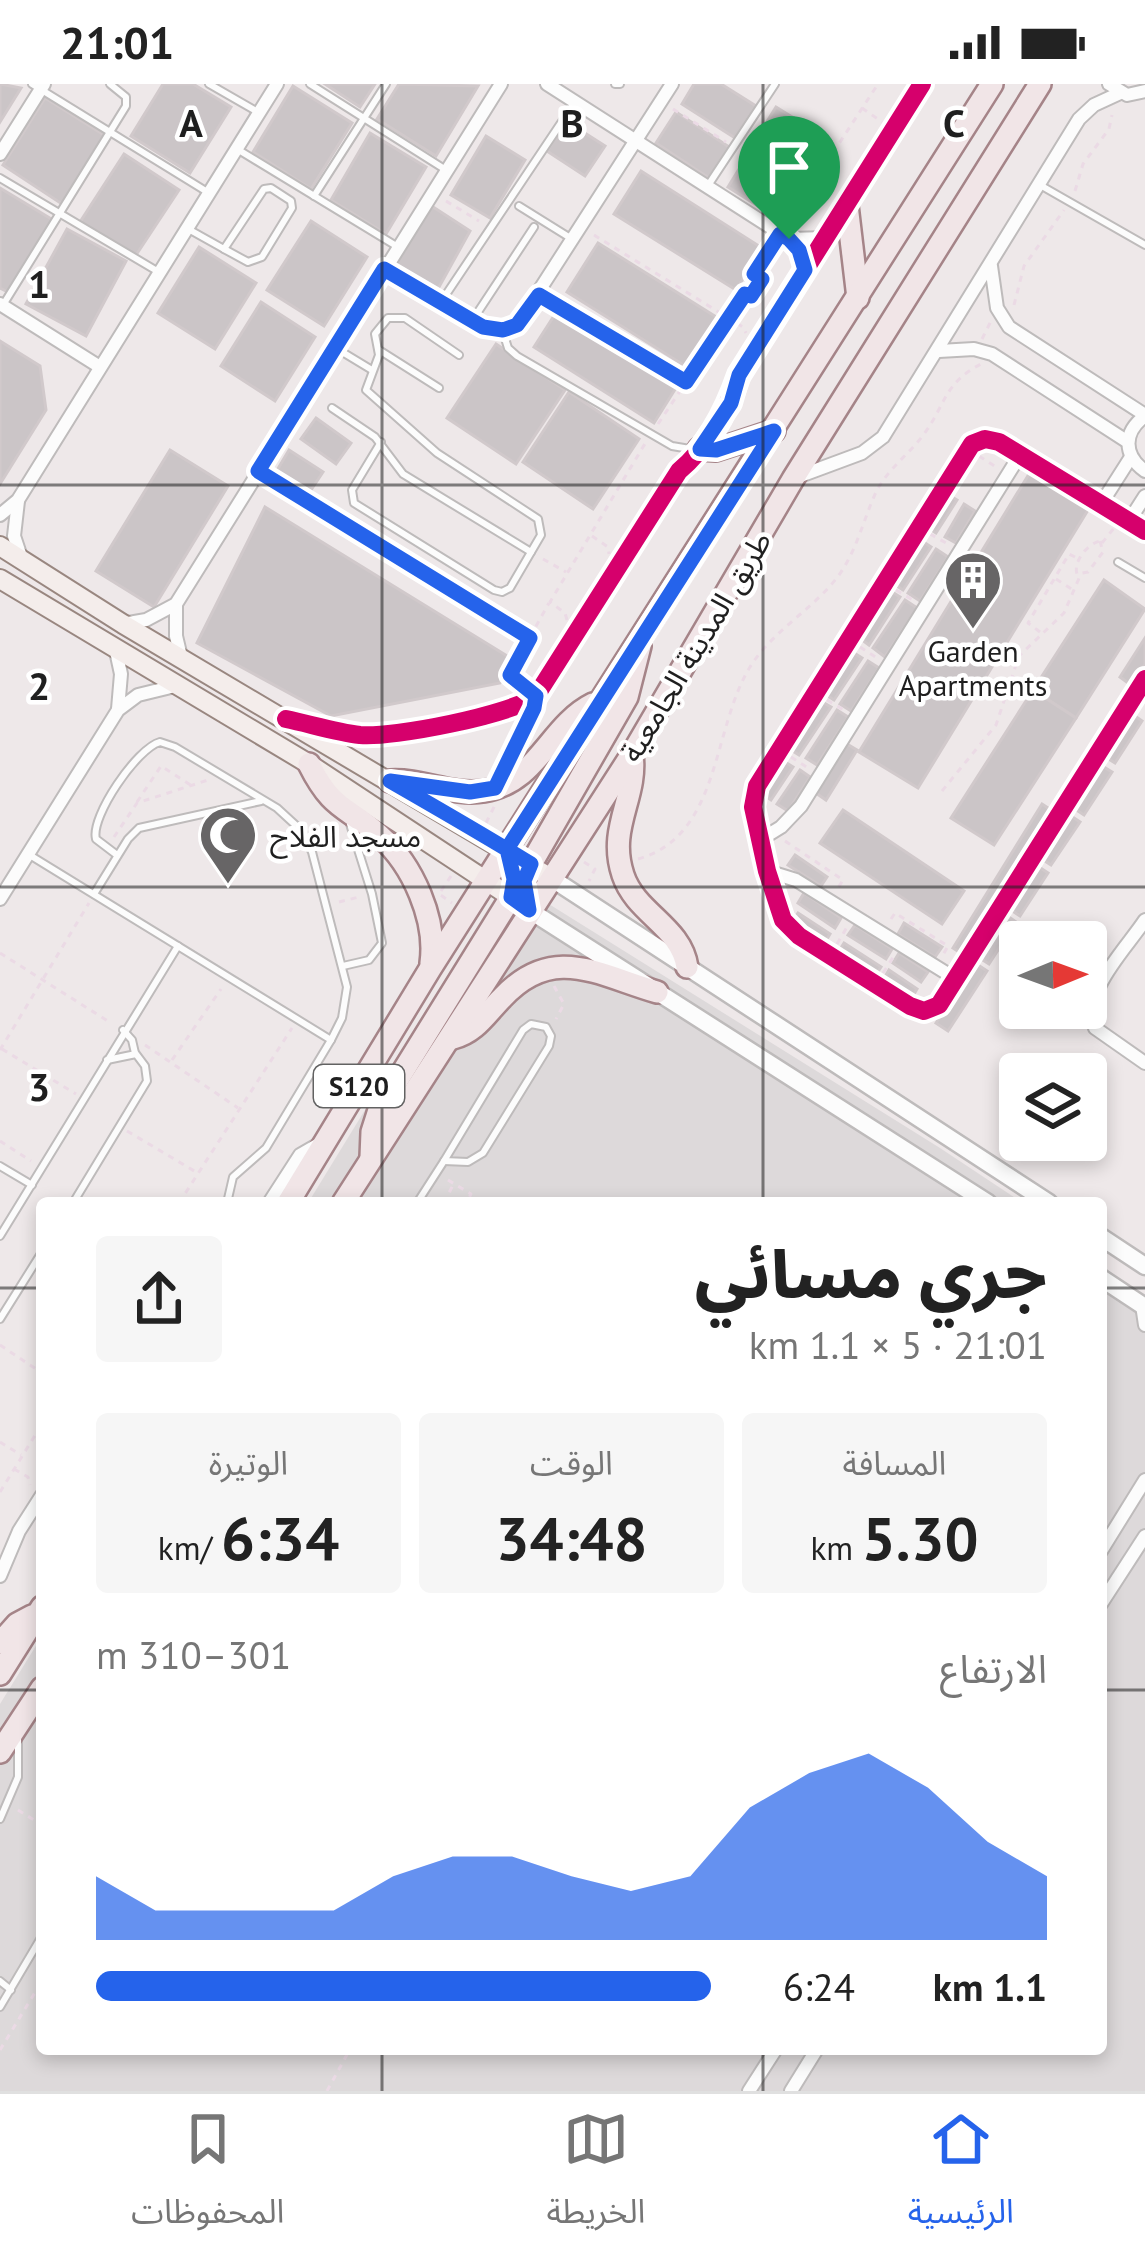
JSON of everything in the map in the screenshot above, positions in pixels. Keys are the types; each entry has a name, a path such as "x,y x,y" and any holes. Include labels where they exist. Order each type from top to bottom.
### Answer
{"main road":[{"name":"طريق المدينة الجامعية","path":"292,1197 430,969 992,84"},
{"name":"طريق المدينة الجامعية","path":"347,1197 452,1038 520,903 551,878 632,754 793,479 1040,84"},
{"path":"847,205 858,298"},
{"path":"700,449 716,450 774,431"},
{"path":"0,546 551,878"},
{"path":"0,579 310,764 520,903"},
{"path":"371,1157 379,1110 520,903 531,864 627,697 637,671 640,642"},
{"path":"390,781 495,799 528,771 576,715 599,702"},
{"path":"632,754 633,781 619,824 620,863 634,898 676,938 687,967"},
{"path":"310,764 323,790 342,811 385,840 406,872 428,916 433,947 430,969"},
{"path":"507,849 520,903"},
{"path":"452,1038 475,1028 524,978 550,967 586,969 657,992"},
{"path":"0,1643 17,1624 36,1613"},
{"path":"0,1673 36,1617"},
{"path":"0,1752 36,1698"}],"street":[{"path":"0,515 18,500 277,84"},
{"path":"123,624 146,620 176,604 501,84"},
{"path":"547,84 785,237 799,250 805,270"},
{"path":"384,269 490,330 503,330 523,320 672,84"},
{"path":"286,719 351,733 385,734 514,708 536,696 679,471 731,403 737,378 922,84"},
{"path":"0,154 39,86"},
{"path":"793,479 873,446 891,427 1079,119 1114,88 1134,95 1145,91"},
{"path":"785,237 826,238"},
{"path":"991,266 1000,316 1145,416 1133,426 1129,450 1101,504"},
{"path":"1,304 100,367"},
{"path":"1016,369 1033,343"},
{"path":"939,351 981,350 1016,369 1129,450 1145,471"},
{"path":"1145,531 993,439 978,440 969,449 755,792 767,837 767,872 783,920 799,936 910,1006 924,1011 938,1005 1145,679"},
{"path":"767,837 795,814 1020,454"},
{"path":"1126,519 1145,496"},
{"path":"18,500 14,536 21,559"},
{"path":"176,604 182,657"},
{"path":"116,650 122,674 118,710"},
{"path":"0,899 118,710 138,695 175,686"},
{"path":"767,872 789,876 956,980"},
{"path":"551,878 1040,1197"},
{"path":"520,903 979,1197"},
{"path":"1145,920 1090,1009 1095,1028 1145,1064"},
{"path":"273,1197 300,1155 327,1139"},
{"path":"1107,1241 1145,1266"},
{"path":"1107,1282 1143,1306 1145,1325"},
{"path":"1107,1541 1145,1480"},
{"path":"0,1576 36,1499"},
{"path":"1107,1595 1142,1545"},
{"path":"749,2091 772,2055"},
{"path":"790,2091 813,2055"}],"lane":[{"path":"1,304 127,101 110,84"},
{"path":"209,84 259,113"},
{"path":"310,84 446,170"},
{"path":"314,196 386,84"},
{"path":"707,188 775,84"},
{"path":"39,86 209,193"},
{"path":"441,302 575,102"},
{"path":"236,149 398,247"},
{"path":"0,178 159,272"},
{"path":"1040,185 1145,245"},
{"path":"187,228 224,250 244,261 258,260 291,212 291,201 271,188 264,189 224,250"},
{"path":"519,206 578,234"},
{"path":"472,321 534,227"},
{"path":"381,442 352,490 357,506 498,591 510,588 542,530 538,519 437,453 372,398 365,386 379,350 376,330 397,316 459,355"},
{"path":"503,330 505,342 517,356 679,449 700,449"},
{"path":"334,347 372,370"},
{"path":"379,350 439,388"},
{"path":"332,408 381,442 403,474 531,552"},
{"path":"1118,562 1145,578"},
{"path":"118,855 95,839 95,824 145,747 168,744 264,800 294,821 308,841 343,966 345,1008 266,1148 237,1170 228,1197"},
{"path":"94,894 133,832 146,824 264,800"},
{"path":"342,811 355,835 382,943 369,960 343,966"},
{"path":"28,854 331,1040"},
{"path":"0,1235 178,946"},
{"path":"420,1197 523,1030 531,1024 546,1027 550,1046 487,1149 468,1162 444,1161"},
{"path":"77,1197 147,1081 145,1066 123,1030"},
{"path":"107,1060 136,1054"},
{"path":"0,1166 32,1185"},
{"path":"231,1185 236,1197"},
{"path":"0,1319 36,1262"},
{"path":"0,1819 9,1804 19,1763 17,1729"},
{"path":"0,2007 36,1946"},
{"path":"0,1982 10,1990"}],"path":[{"path":"495,799 536,696 510,675 651,434 745,294 751,296 762,279 754,274 785,237 878,84"},
{"path":"620,863 648,856 686,826 708,783 738,689 750,667 792,618 836,579 860,537 885,476 927,430 954,381 984,362 981,350 987,325 1015,304 1024,266 1069,202 1083,164 1109,129 1112,116 1105,99"},
{"path":"862,109 894,130"},
{"path":"432,193 491,228"},
{"path":"578,234 743,327 747,337 762,339"},
{"path":"539,295 686,382"},
{"path":"969,449 1008,474"},
{"path":"258,471 530,638"},
{"path":"1102,543 1126,519"},
{"path":"920,527 960,551"},
{"path":"591,535 608,547 609,556 620,553 626,557"},
{"path":"1080,576 1075,568 1079,560 1094,542 1102,543"},
{"path":"942,791 996,725 1018,656 1064,613 1080,576 1103,552 1102,543"},
{"path":"531,552 567,573"},
{"path":"1042,633 1028,623 1069,554 1079,560"},
{"path":"1055,578 1075,591"},
{"path":"885,583 925,608"},
{"path":"550,602 565,613 567,622 584,624"},
{"path":"849,640 888,666"},
{"path":"815,693 856,718"},
{"path":"779,750 820,775"},
{"path":"106,848 161,766 193,787"},
{"path":"137,802 193,787 220,774"},
{"path":"767,837 843,880 830,901"},
{"path":"85,1100 0,1049 94,894"},
{"path":"882,933 895,913 948,946 935,966"},
{"path":"829,956 854,916"},
{"path":"876,985 901,945"},
{"path":"171,1062 229,977"},
{"path":"183,1197 298,1020"},
{"path":"121,1128 197,1173"},
{"path":"0,1142 43,1168"},
{"path":"437,1172 469,1197"},
{"path":"447,1197 454,1184"},
{"path":"0,1345 36,1368"},
{"path":"0,1492 36,1434"},
{"path":"0,1442 22,1456"},
{"path":"14,1469 36,1489"},
{"path":"9,1804 36,1821"},
{"path":"0,2050 36,1991"},
{"path":"328,2091 347,2055"}],"shaded area":[{"path":"507,878 1014,1197 312,1197"},
{"path":"1107,1269 1145,1301 1145,2091 0,2091 0,1704 36,1646 36,2055 1107,2055"}],"building":[{"path":"0,84 21,88 0,122"},
{"path":"163,84 193,84 231,107 190,173 131,136"},
{"path":"325,84 375,84 360,107"},
{"path":"399,84 478,86 436,156 377,119"},
{"path":"694,84 721,84 756,106 735,138 682,104"},
{"path":"293,86 352,123 311,189 253,152"},
{"path":"45,98 104,135 62,204 3,165"},
{"path":"776,107 831,141 810,175 755,141"},
{"path":"676,112 729,147 709,178 656,143"},
{"path":"566,121 605,146 585,176 547,151"},
{"path":"370,133 426,167 386,234 331,200"},
{"path":"486,136 525,160 490,218 451,195"},
{"path":"124,154 179,190 136,255 80,222"},
{"path":"747,156 802,190 782,221 728,187"},
{"path":"641,171 762,248 736,290 614,214"},
{"path":"0,188 53,220 8,292 0,288"},
{"path":"430,205 470,231 434,296 396,274 395,262"},
{"path":"311,221 367,257 324,326 267,290"},
{"path":"67,229 126,261 86,336 26,304"},
{"path":"598,243 721,320 690,369 567,292"},
{"path":"199,247 256,283 215,349 158,313"},
{"path":"261,302 315,337 275,401 221,366"},
{"path":"559,308 679,383 654,423 534,347"},
{"path":"0,341 40,366 46,410 0,484"},
{"path":"496,344 565,390 516,464 447,418"},
{"path":"569,392 639,439 593,509 523,462"},
{"path":"316,418 351,443 336,464 301,439"},
{"path":"170,450 228,486 154,607 96,571"},
{"path":"289,450 323,472 309,493 276,472"},
{"name":"Garden Apartments","path":"1029,474 1088,510 918,788 859,752"},
{"path":"947,494 957,500 936,533 927,527"},
{"path":"964,504 975,511 956,543 945,537"},
{"path":"265,507 512,659 500,683 331,716 197,643"},
{"path":"919,539 931,547 903,590 891,582"},
{"path":"936,549 948,557 920,601 908,593"},
{"path":"1104,580 1145,609 1076,718 1033,690"},
{"path":"889,590 900,597 869,645 858,637"},
{"path":"905,600 917,608 885,657 873,648"},
{"path":"1145,638 1145,664 1131,685 1120,677"},
{"path":"851,651 862,658 834,700 823,693"},
{"path":"868,661 879,668 851,711 840,704"},
{"path":"1033,690 1076,718 994,845 951,818"},
{"path":"819,700 831,707 799,755 788,748"},
{"path":"837,710 848,717 817,765 806,758"},
{"path":"1132,714 1142,721 1115,763 1104,756"},
{"path":"847,744 857,750 826,800 816,793"},
{"path":"782,760 793,767 771,800 761,793"},
{"path":"1099,764 1112,772 1084,815 1072,807"},
{"path":"800,770 810,777 788,811 777,804"},
{"path":"1042,804 1051,810 962,954 953,948"},
{"path":"843,810 964,891 942,924 820,843"},
{"path":"1068,814 1080,822 1051,865 1040,858"},
{"path":"795,855 827,877 821,886 788,865"},
{"path":"1036,865 1048,873 1020,916 1008,908"},
{"path":"804,893 841,918 835,928 798,903"},
{"path":"798,913 830,934 824,944 792,922"},
{"path":"904,923 942,947 935,957 898,934"},
{"path":"855,925 892,949 886,959 848,935"},
{"path":"999,926 999,948 989,964 978,957"},
{"path":"844,943 881,967 875,976 839,951"},
{"path":"899,953 928,972 921,982 893,963"},
{"path":"975,963 987,971 948,1031 936,1023"},
{"path":"889,970 917,989 911,999 883,980"}],"cycle path":[{"path":"286,719 376,735 478,717 536,696 679,471 716,427 739,375 922,84"},
{"path":"1145,531 999,442 985,439 972,444 757,786 753,807 783,920 799,936 910,1006 924,1011 939,1005 1145,679"}],"place":[{"name":"Garden Apartments","path":"973,631"},
{"name":"مسجد الفلاح","path":"228,886"}],"route":[{"path":"789,239 780,234 754,274 762,279 751,296 745,294 686,382 539,295 517,325 490,330 384,269 258,471 530,638 510,675 536,696 534,708 495,788 470,792 390,781 480,832 507,849 531,864 524,881 529,910 511,897 514,879 507,849 774,431 716,450 700,449 734,398 739,375 805,270 799,250 789,239"}]}
